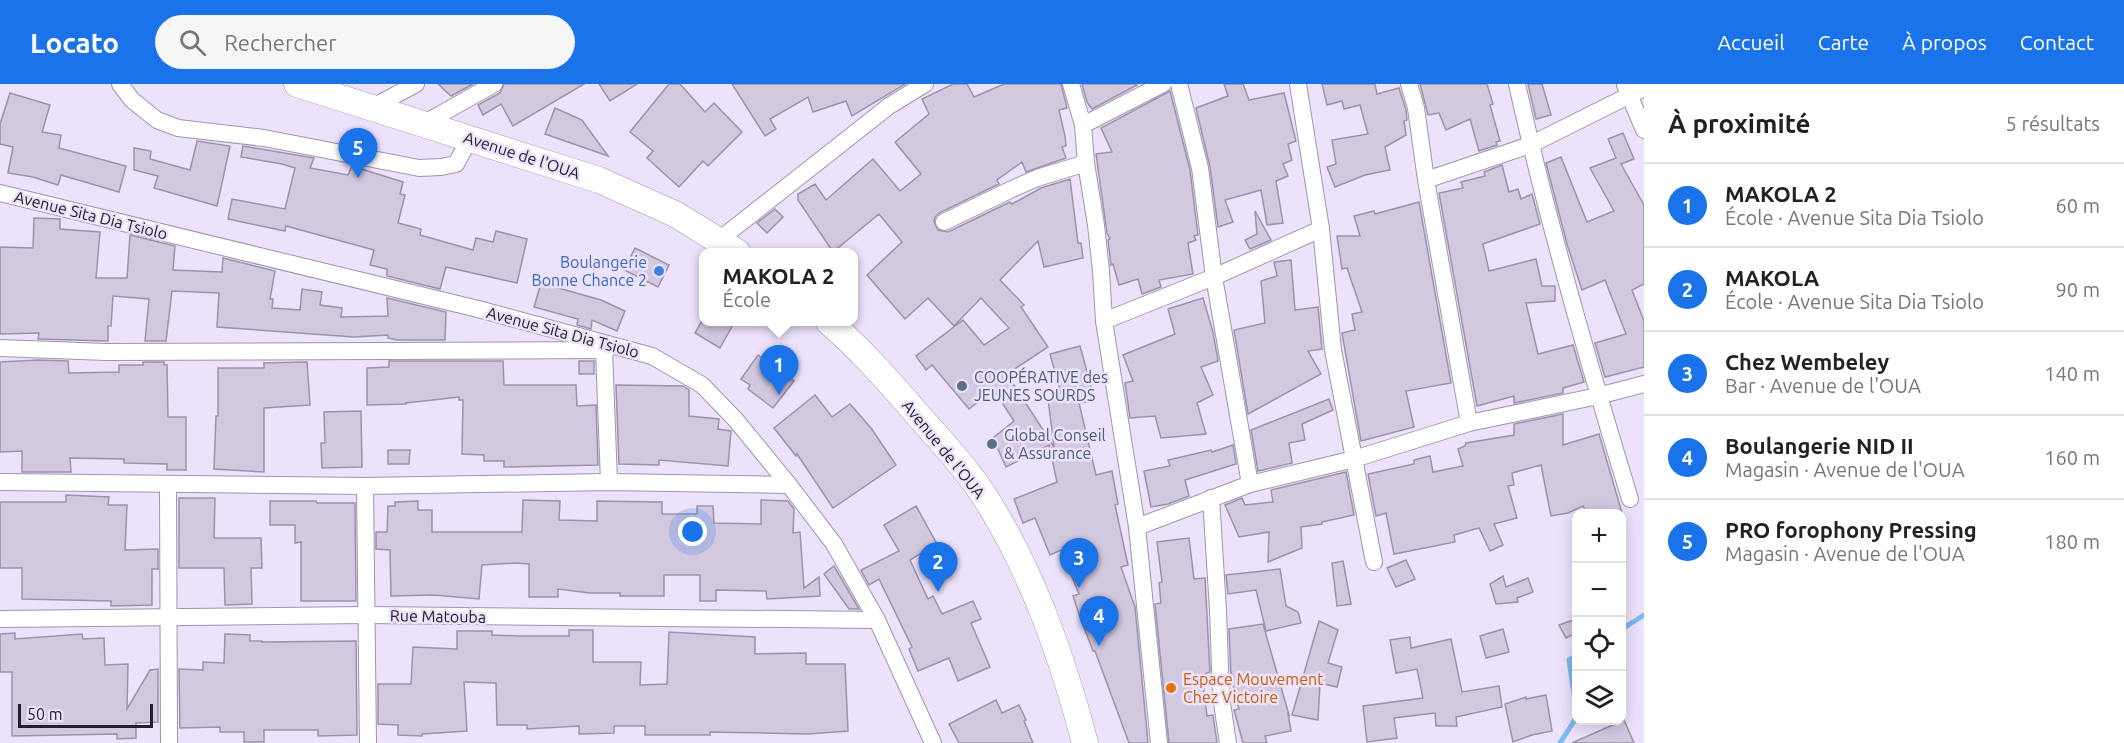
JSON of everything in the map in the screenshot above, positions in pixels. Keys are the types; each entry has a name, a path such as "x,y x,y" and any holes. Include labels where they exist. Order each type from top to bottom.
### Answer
{"main road":[{"name":"Avenue de l'OUA","path":"297,84 599,180 675,214 728,246"},
{"name":"Avenue de l'OUA","path":"835,326 859,348 980,489 1017,554 1041,607 1072,695 1085,743"},
{"name":"Avenue de l'OUA","path":"1072,695 1101,743"}],"street":[{"path":"120,84 132,100 157,120 178,128 264,138 419,168 456,164 470,138"},
{"path":"373,107 416,84"},
{"path":"423,124 494,84"},
{"path":"728,246 889,106 925,84"},
{"path":"1071,84 1083,124 1086,163 1096,225 1104,321 1137,527 1159,743"},
{"path":"1083,124 1163,84"},
{"path":"1179,84 1200,168 1214,277 1250,484"},
{"path":"1298,84 1321,229 1333,350 1374,562"},
{"path":"1409,84 1416,108 1426,180 1469,423"},
{"path":"1517,84 1530,145 1598,396 1630,499"},
{"path":"1426,180 1530,145 1632,89 1644,130"},
{"path":"944,222 1029,182 1086,163"},
{"name":"Avenue Sita Dia Tsiolo","path":"0,193 477,309 652,356 702,385 735,419 834,544 877,620 933,743"},
{"path":"1104,321 1214,277 1321,229"},
{"path":"0,348 106,352 604,350 652,356"},
{"path":"604,350 609,482"},
{"path":"1137,527 1250,484 1354,459 1469,423 1644,384"},
{"path":"0,482 365,486 609,482 789,485"},
{"path":"168,484 169,743"},
{"path":"365,486 368,743"},
{"path":"1211,498 1221,696 1227,743"},
{"name":"Rue Matouba","path":"0,619 367,615 877,620"}],"building":[{"path":"438,84 473,84 451,96"},
{"path":"504,84 584,84 513,126 501,104 483,115 478,105 500,93"},
{"path":"599,84 637,84 610,101"},
{"path":"669,84 680,84 705,112 714,103 742,132 708,166 703,161 679,187 647,158 653,151 630,132"},
{"path":"732,84 905,84 852,116 846,101 813,112 808,97 770,119 776,129 765,136"},
{"path":"953,84 967,84 974,97 1004,84 1061,84 1067,108 1059,110 1066,146 1062,147 1066,158 1026,172 1022,162 997,180 999,184 939,213 934,222 938,230 948,232 1010,202 1012,204 1041,188 1070,179 1078,243 1081,243 1083,258 1044,267 1038,241 1000,280 1024,305 1021,307 1048,347 1007,374 1054,447 1048,399 1062,397 1050,354 1080,346 1095,401 1079,403 1096,475 1112,471 1118,504 1115,505 1128,565 1121,567 1135,607 1148,743 1129,743 1080,617 1073,596 1079,594 1061,550 1050,555 1035,518 1023,523 1014,499 1057,482 1049,445 1006,467 993,438 1014,421 994,390 969,409 932,365 926,370 916,356 963,320 984,345 1009,328 981,298 954,326 928,298 905,319 867,275 902,242 879,214 838,248 830,248 798,200 798,194 815,184 826,200 873,159 900,191 921,174 895,142 929,114 922,99"},
{"path":"1082,84 1137,85 1092,109 1087,102"},
{"path":"1224,84 1243,84 1249,100 1284,93 1296,141 1288,144 1292,160 1283,164 1288,176 1276,181 1283,223 1267,225 1261,190 1225,200 1233,222 1218,227 1210,167 1196,108 1228,96"},
{"path":"1322,84 1375,84 1377,94 1399,88 1406,110 1407,120 1404,121 1406,135 1385,147 1390,170 1365,175 1335,187 1327,167 1336,164 1332,140 1368,134 1360,105 1344,109 1342,101 1327,105"},
{"path":"1420,84 1487,84 1500,141 1496,142 1497,145 1479,151 1470,119 1446,130 1439,113 1428,115"},
{"path":"1528,84 1542,84 1551,115 1536,119"},
{"path":"1170,91 1190,170 1198,235 1194,236 1196,240 1188,243 1193,274 1159,280 1161,287 1142,294 1138,279 1119,285 1113,264 1111,265 1108,240 1110,239 1107,233 1096,154 1112,152 1101,128"},
{"path":"10,93 50,105 42,132 61,135 59,148 126,166 119,192 61,175 58,185 33,177 8,173 13,147 0,144 0,124"},
{"path":"555,108 582,120 608,156 545,134"},
{"path":"1623,133 1634,159 1621,164 1644,205 1644,284 1632,290 1644,321 1644,367 1605,377 1595,343 1626,334 1605,280 1582,290 1567,244 1546,163 1561,157 1587,222 1614,211 1590,168 1616,158 1608,139"},
{"path":"197,141 230,146 217,206 154,188 158,176 134,170 134,148 151,151 150,159 190,170"},
{"path":"243,146 314,158 310,168 348,175 352,166 403,182 400,194 405,195 398,223 421,229 420,235 473,250 476,238 493,242 496,231 527,239 517,283 446,267 440,289 387,276 387,269 370,265 374,250 286,226 285,231 228,219 232,199 285,209 295,168 241,157"},
{"path":"1502,165 1509,192 1518,189 1521,199 1532,194 1540,224 1483,244 1489,271 1536,259 1542,286 1555,286 1555,301 1526,303 1538,354 1573,345 1584,382 1563,388 1563,393 1514,403 1514,396 1477,406 1439,193 1463,188 1461,182 1485,176 1484,172"},
{"path":"1419,202 1451,383 1406,391 1414,427 1361,441 1342,333 1355,330 1352,314 1362,312 1347,268 1342,269 1337,236 1360,236 1354,216 1374,211 1375,214"},
{"path":"775,209 783,217 767,233 757,223"},
{"path":"1255,211 1271,240 1250,249 1245,240 1257,234"},
{"path":"34,218 60,219 60,229 100,232 96,278 127,278 130,235 175,246 173,270 222,272 223,258 275,271 270,299 273,299 272,308 300,310 302,289 322,292 320,305 342,308 341,317 388,316 387,298 446,312 445,340 397,340 388,338 388,335 354,337 217,327 219,293 172,291 166,341 145,341 149,299 113,296 108,341 38,339 39,333 0,334 0,247 33,248"},
{"path":"635,248 669,265 658,287 624,270"},
{"path":"1291,260 1295,310 1318,307 1322,349 1308,351 1321,374 1248,414 1234,330 1265,323 1261,281 1277,276 1274,262"},
{"path":"541,283 601,300 625,311 617,331 592,320 591,329 577,325 578,319 534,307"},
{"path":"1203,298 1213,332 1218,361 1201,367 1213,395 1197,403 1206,434 1161,438 1155,416 1130,418 1125,383 1133,381 1123,355 1175,334 1168,309"},
{"path":"699,326 732,326 720,348 695,333"},
{"path":"758,355 794,381 773,408 748,389 750,385 741,379"},
{"path":"68,361 69,373 119,372 119,365 164,362 164,365 167,365 168,417 186,417 186,470 167,470 167,464 124,463 124,459 70,458 71,472 22,472 22,451 0,452 0,362"},
{"path":"389,361 503,361 504,385 576,385 577,406 596,405 598,465 504,467 504,461 484,461 484,455 462,454 463,400 459,400 459,397 406,404 367,405 367,368 389,367"},
{"path":"579,361 594,361 594,374 579,374"},
{"path":"307,362 310,405 264,408 264,472 214,469 216,416 218,416 218,368 264,368 264,363"},
{"path":"616,385 683,386 689,390 689,416 719,419 718,429 731,431 728,466 659,460 659,465 619,464"},
{"path":"815,395 832,417 850,404 871,428 896,465 833,508 797,454 796,456 774,428"},
{"path":"1329,399 1333,410 1302,424 1305,440 1289,443 1292,463 1258,471 1251,430"},
{"path":"361,411 362,467 322,468 321,443 325,443 324,412"},
{"path":"1563,414 1563,445 1599,434 1621,509 1585,509 1583,506 1572,509 1568,513 1551,516 1541,465 1512,473 1514,485 1508,486 1517,518 1494,524 1503,545 1490,551 1479,528 1454,535 1455,542 1394,554 1386,513 1376,516 1368,474 1414,464 1414,460 1430,456 1433,472 1463,466 1458,449 1466,443 1514,435 1514,424"},
{"path":"1233,445 1236,464 1185,480 1189,496 1168,504 1151,507 1144,471 1170,466 1168,460 1211,450 1212,452"},
{"path":"388,450 410,450 409,464 388,464"},
{"path":"1346,472 1354,515 1301,527 1302,548 1268,562 1269,532 1239,537 1225,505 1242,498 1245,505 1273,502 1271,490"},
{"path":"66,495 109,497 108,505 127,505 125,550 158,549 158,569 152,569 152,605 111,606 111,601 22,599 22,568 0,568 0,502 66,502"},
{"path":"179,498 215,498 214,538 261,538 262,568 251,568 252,604 225,605 224,568 179,568"},
{"path":"523,500 560,501 559,520 597,521 597,501 662,502 662,514 697,514 697,506 713,506 714,523 761,524 761,500 788,501 794,509 793,533 800,532 804,588 819,577 820,596 767,599 766,591 716,590 716,601 700,601 700,575 664,575 664,596 620,596 620,593 590,593 558,589 558,597 529,597 529,564 516,563 482,565 479,599 434,595 391,596 390,550 376,549 376,532 387,532 388,506 395,506 395,502 418,501 418,510 432,510 432,532 522,532"},
{"path":"270,501 355,503 356,601 301,601 301,542 295,543 295,525 270,525"},
{"path":"916,506 937,544 910,560 928,599 933,596 942,614 973,601 981,619 971,623 990,667 958,681 949,658 918,671 909,649 912,647 879,579 869,585 861,570 899,551 884,525"},
{"path":"1189,538 1194,579 1205,578 1210,672 1202,675 1207,716 1213,715 1217,743 1169,743 1155,604 1161,603 1159,583 1162,582 1157,542"},
{"path":"1406,560 1415,579 1396,587 1387,568"},
{"path":"1343,561 1351,604 1337,606 1332,563"},
{"path":"834,566 859,609 849,609 824,574"},
{"path":"1280,569 1286,606 1298,612 1301,623 1266,631 1256,590 1228,594 1226,575"},
{"path":"1503,576 1506,587 1528,578 1533,592 1517,598 1518,602 1496,604 1490,584"},
{"path":"1572,620 1572,635 1566,638 1559,625"},
{"path":"1319,621 1338,630 1328,663 1342,667 1337,687 1320,683 1318,720 1292,715"},
{"path":"1263,624 1289,715 1291,731 1265,736 1267,743 1243,743 1234,710 1239,709 1231,677 1229,629"},
{"path":"1503,629 1509,652 1486,658 1480,636"},
{"path":"569,630 593,630 593,662 641,662 640,685 667,684 669,632 755,637 755,654 806,653 806,664 845,664 848,731 808,734 710,732 710,735 645,735 645,726 614,726 614,733 579,734 579,726 527,729 527,725 497,725 496,683 464,682 467,731 422,734 422,736 398,735 398,725 378,724 378,684 411,684 413,647 457,649 457,631 492,631 492,635 569,636"},
{"path":"15,633 15,639 82,634 83,639 104,638 105,665 128,664 127,709 150,670 158,669 158,722 136,723 136,738 117,739 117,734 12,736 12,672 0,672 0,634"},
{"path":"225,634 250,635 250,641 262,642 356,641 357,735 318,736 318,730 264,730 264,742 244,742 244,732 220,732 220,727 180,728 179,669 203,670 203,662 224,663"},
{"path":"1410,637 1411,648 1451,639 1462,692 1499,686 1502,707 1456,717 1457,726 1436,726 1435,713 1394,718 1397,738 1367,742 1363,706 1423,698 1417,669 1396,673 1390,640"},
{"path":"1546,695 1552,731 1513,742 1505,704 1526,697 1526,699"},
{"path":"996,700 1002,713 1019,705 1033,743 959,743 949,724"},
{"path":"1613,725 1626,725 1634,743 1572,743"}],"waterway":[{"path":"1626,626 1644,615"},
{"path":"1572,658 1569,660 1572,681"},
{"path":"1560,743 1572,724"}],"place":[{"name":"PRO forophony Pressing","path":"358,178"},
{"name":"Boulangerie Bonne Chance 2","path":"659,271"},
{"name":"COOPÉRATIVE des JEUNES SOURDS","path":"962,386"},
{"name":"MAKOLA 2","path":"779,395"},
{"name":"Global Conseil & Assurance","path":"992,444"},
{"name":"Chez Wembeley","path":"1079,588"},
{"name":"MAKOLA","path":"938,592"},
{"name":"Boulangerie NID II","path":"1099,646"},
{"name":"Espace Mouvement Chez Victoire","path":"1171,688"}]}
